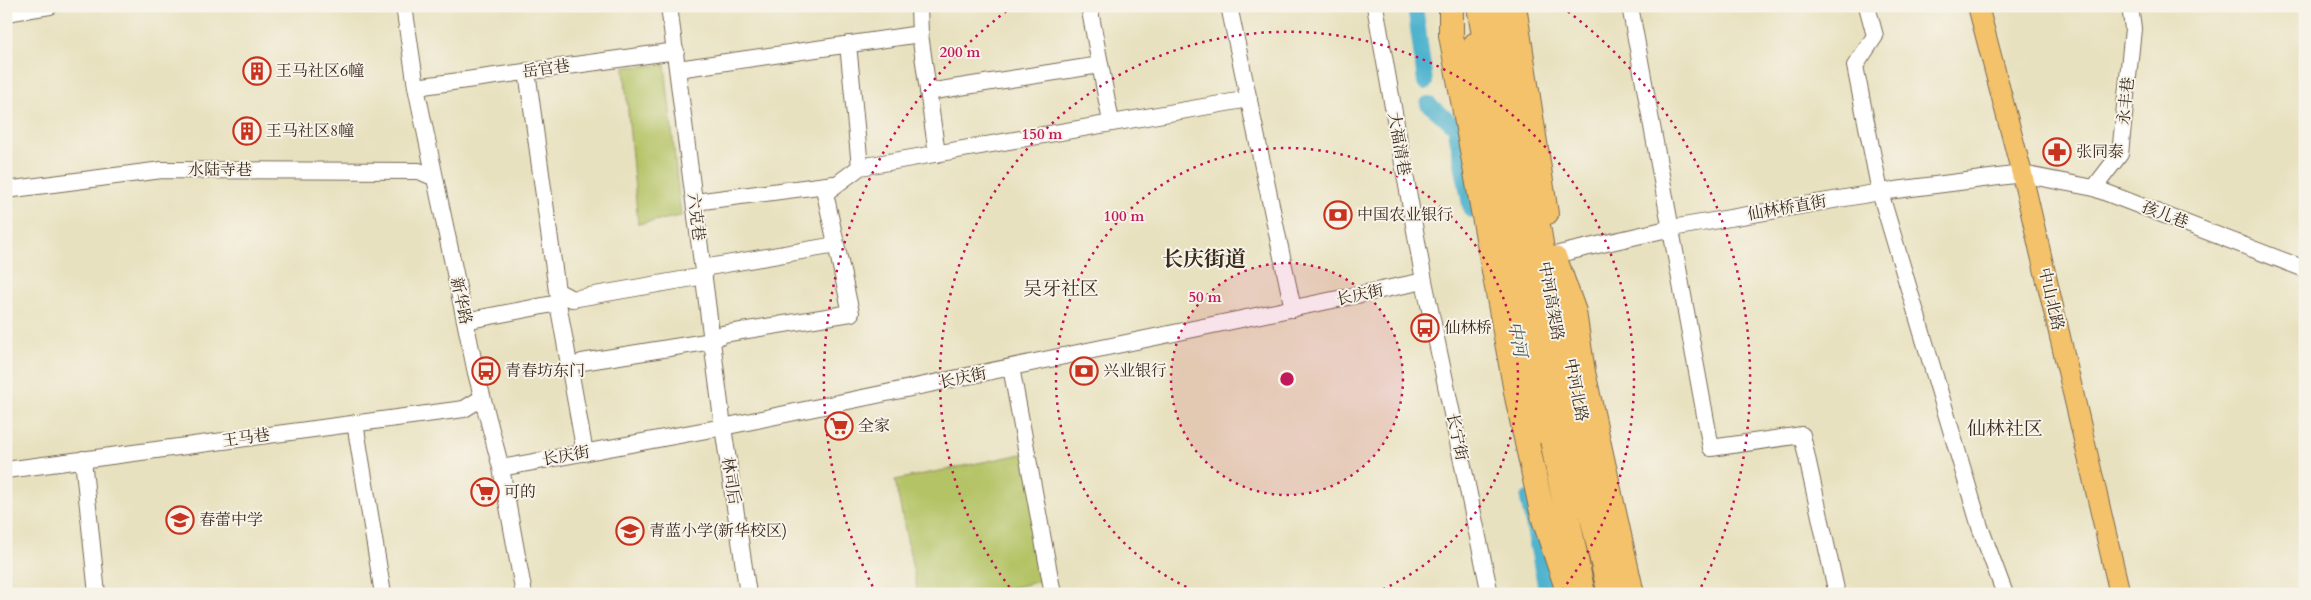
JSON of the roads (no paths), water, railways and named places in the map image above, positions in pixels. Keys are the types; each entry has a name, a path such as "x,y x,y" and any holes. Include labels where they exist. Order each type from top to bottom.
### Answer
{"highway":[{"path":"1451,6 1451,35 1517,397 1543,516 1570,594"},
{"name":"中河高架路","path":"1479,6 1553,445 1583,594"},
{"name":"中河高架路","path":"1501,6 1574,439 1610,594"},
{"path":"1554,254 1574,312 1582,372 1632,594"}],"main road":[{"path":"1468,6 1507,265 1570,594"},
{"name":"中河北路","path":"1516,6 1572,374 1621,594"},
{"name":"中山北路","path":"1978,6 2022,174 2120,594"}],"street":[{"path":"6,13 50,6"},
{"name":"新华路","path":"404,6 416,87 434,178 482,398 501,468 524,594"},
{"name":"六克巷","path":"669,6 723,428"},
{"path":"919,6 920,34 937,154"},
{"path":"1089,6 1111,122"},
{"path":"1229,6 1293,309"},
{"name":"大福清巷","path":"1375,6 1424,281"},
{"path":"1630,6 1672,228 1710,448 1802,435 1836,594"},
{"path":"1867,6 1875,36 1855,66 1880,192 1980,527 2005,594"},
{"name":"永丰巷","path":"2094,188 2120,154 2133,29 2130,6"},
{"path":"678,68 920,34"},
{"path":"848,44 860,167"},
{"name":"岳官巷","path":"416,87 676,51"},
{"path":"928,92 1100,65"},
{"path":"527,71 557,291 572,299 836,244"},
{"path":"582,362 712,341 723,334 852,313 825,193 834,184 860,167 1249,99"},
{"name":"水陆寺巷","path":"6,190 162,170 419,171 434,178"},
{"name":"仙林桥直街","path":"1554,254 1672,228 1880,192 2022,174"},
{"name":"孩儿巷","path":"2022,174 2094,188 2305,269"},
{"path":"695,202 834,184"},
{"name":"长庆街","path":"501,468 723,428 1424,281"},
{"name":"长宁街","path":"1424,281 1490,594"},
{"path":"465,321 558,303 585,453"},
{"path":"1012,368 1053,594"},
{"name":"王马巷","path":"6,470 464,409 482,398"},
{"path":"356,423 382,594"},
{"name":"林司后","path":"723,428 748,594"},
{"path":"83,459 97,594"}],"waterway":[{"name":"中河","path":"1415,6 1425,82"},
{"name":"中河","path":"1428,104 1455,126 1471,210"},
{"name":"中河","path":"1528,499 1547,594"}],"place":[{"name":"王马社区6幢","path":"257,71"},
{"name":"王马社区8幢","path":"247,131"},
{"name":"张同泰","path":"2057,152"},
{"name":"中国农业银行","path":"1338,215"},
{"name":"仙林桥","path":"1425,328"},
{"name":"青春坊东门","path":"486,371"},
{"name":"兴业银行","path":"1084,371"},
{"name":"全家","path":"839,426"},
{"name":"可的","path":"485,492"},
{"name":"春蕾中学","path":"180,520"},
{"name":"青蓝小学(新华校区)","path":"630,531"}],"district":[{"name":"长庆街道","path":"1204,259"},
{"name":"吴牙社区","path":"1061,289"},
{"name":"仙林社区","path":"2005,429"}]}
